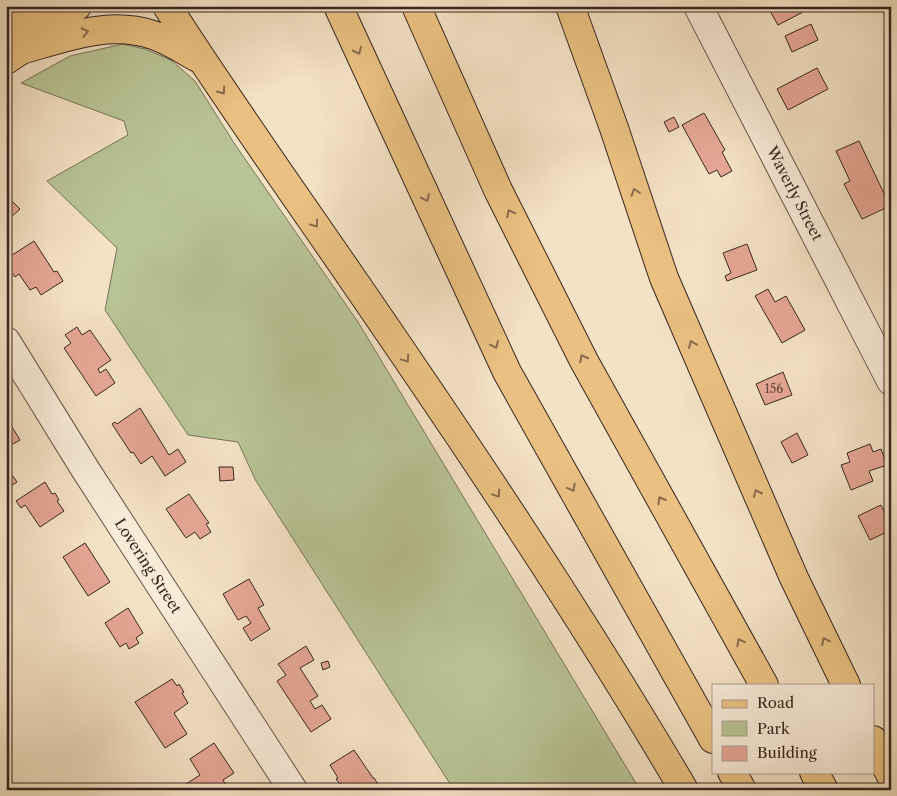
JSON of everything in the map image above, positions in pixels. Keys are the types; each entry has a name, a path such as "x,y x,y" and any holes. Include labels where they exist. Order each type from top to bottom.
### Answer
{"main road":[{"path":"11,50 40,6"},
{"path":"11,50 77,6"},
{"path":"167,6 201,60 341,262 561,589 642,718 684,790"},
{"path":"338,6 507,372 712,737"},
{"path":"416,6 498,190 584,361 763,684"},
{"path":"570,6 614,128 664,278 794,578 846,684"},
{"path":"11,50 72,35 102,29 120,28 160,37 201,60"},
{"path":"874,742 891,776"},
{"path":"733,774 742,790"},
{"path":"815,774 824,790"}],"street":[{"name":"Waverly Street","path":"698,6 891,382"},
{"name":"Lovering Street","path":"6,341 86,469 293,790"}],"green space":[{"path":"123,44 145,49 171,60 195,81 234,143 358,322 640,790 454,790 256,481 238,442 188,435 105,310 117,248 47,181 128,135 124,121 21,83 70,56"}],"building":[{"path":"767,6 803,6 805,11 778,25"},
{"path":"811,24 818,40 792,52 785,36"},
{"path":"817,68 828,89 788,110 777,89"},
{"path":"704,113 725,150 722,152 732,171 721,177 717,170 709,174 682,125"},
{"path":"674,117 679,127 669,132 664,122"},
{"path":"859,141 890,206 862,219 844,184 850,181 836,151"},
{"path":"10,199 20,209 6,222 6,202"},
{"path":"34,241 54,272 57,271 63,281 41,295 36,287 30,290 19,274 15,277 6,264 6,259"},
{"path":"747,244 757,270 727,281 725,276 731,273 723,253"},
{"path":"768,289 775,302 786,296 805,330 782,343 755,296"},
{"path":"77,327 82,335 90,330 111,360 98,369 100,373 106,369 115,383 96,396 64,348 71,343 65,335"},
{"path":"783,372 792,395 765,405 756,384"},
{"path":"140,408 169,455 178,449 186,462 165,476 152,456 141,464 133,452 131,453 112,424 115,422 117,424"},
{"path":"6,417 20,440 6,448"},
{"path":"797,433 808,455 792,463 781,442"},
{"path":"870,444 873,452 881,449 887,465 869,471 873,481 851,490 841,465 850,462 847,453"},
{"path":"219,467 233,467 234,480 220,481"},
{"path":"8,469 17,482 6,489 6,471"},
{"path":"45,482 52,494 55,493 59,500 57,501 64,511 40,527 25,505 21,508 16,501"},
{"path":"189,494 209,523 206,524 211,532 200,539 195,532 186,538 166,509"},
{"path":"881,505 891,525 891,530 870,540 858,516"},
{"path":"85,543 110,582 88,596 63,557"},
{"path":"249,579 264,605 258,608 270,629 251,641 243,628 251,623 246,616 238,620 223,594"},
{"path":"128,608 143,633 136,638 139,643 129,649 126,643 120,647 105,623"},
{"path":"306,646 314,660 300,668 318,696 310,701 315,709 322,705 331,719 311,732 277,681 286,675 278,664"},
{"path":"328,661 330,667 323,670 321,663"},
{"path":"172,679 177,686 179,684 188,703 174,713 187,734 165,748 135,702"},
{"path":"214,743 234,773 223,780 229,790 190,790 186,784 200,775 190,759"},
{"path":"354,750 382,790 346,790 336,779 338,778 330,765"}]}
